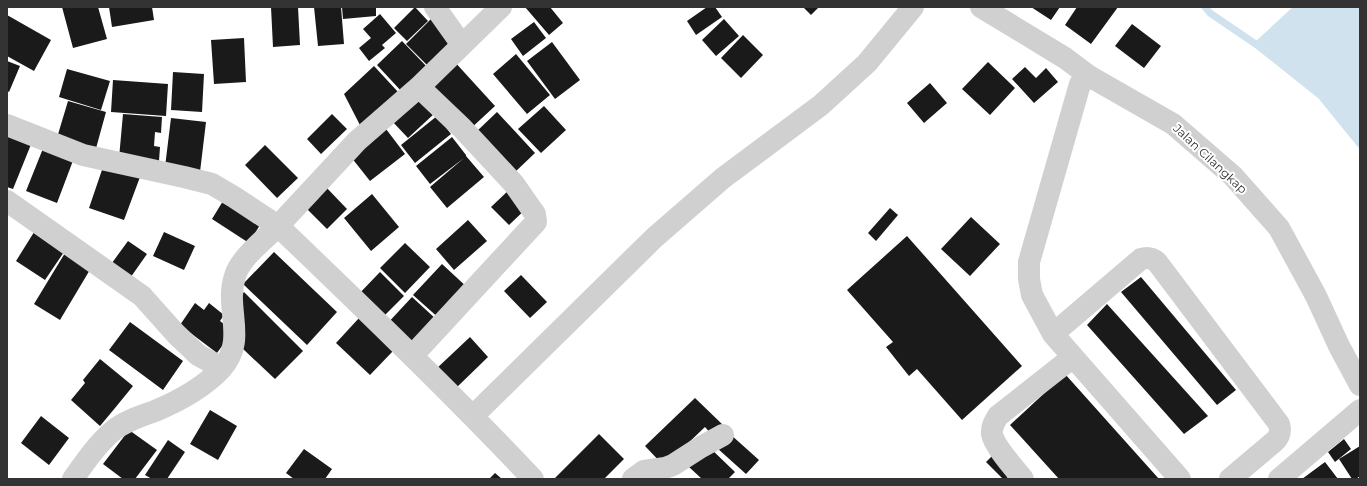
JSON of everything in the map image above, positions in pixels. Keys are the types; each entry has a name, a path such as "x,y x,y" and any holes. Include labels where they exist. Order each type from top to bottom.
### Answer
{"street":[{"path":"435,7 462,45"},
{"path":"73,479 98,445 114,430 130,421 168,405 196,389 222,368 233,352 236,333 232,316 231,290 235,274 244,260 278,226 357,141 419,86 501,7"},
{"path":"473,416 654,238 723,178 821,105 868,63 913,7"},
{"name":"Jalan Cilangkap","path":"981,7 1065,58 1088,76 1173,124 1232,176 1279,228 1316,296 1339,346 1360,385"},
{"path":"1088,76 1080,84 1029,262 1029,279 1032,295 1053,334 1180,479"},
{"path":"413,355 536,222 535,214 514,184 462,128 419,86"},
{"path":"7,125 83,155 212,184 278,226 413,355 533,479"},
{"path":"7,201 142,296 176,334 198,354 222,368"},
{"path":"1053,334 1141,259 1153,258 1281,428 1280,434 1275,441 1230,479"},
{"path":"1023,479 1000,451 992,435 993,424 998,416 1073,357"},
{"path":"1279,479 1360,410"},
{"path":"633,479 644,471 665,468 673,465 723,435"}],"water":[{"path":"1298,7 1360,7 1360,144 1321,96 1257,45"}],"building":[{"path":"62,7 98,7 107,39 73,48"},
{"path":"109,7 152,7 154,20 112,27"},
{"path":"271,7 298,7 300,45 273,47"},
{"path":"314,7 341,7 344,44 318,46"},
{"path":"342,7 376,7 376,16 343,19"},
{"path":"415,7 428,21 407,41 394,28"},
{"path":"525,7 550,7 563,23 549,35"},
{"path":"707,7 715,7 722,17 696,35 687,21"},
{"path":"803,7 819,7 811,15"},
{"path":"1031,7 1060,7 1051,20"},
{"path":"1077,7 1118,7 1091,44 1065,25"},
{"path":"380,14 396,33 382,45 385,48 369,61 359,48 371,38 363,29"},
{"path":"7,15 51,40 34,71 7,56"},
{"path":"432,18 456,44 431,69 406,44"},
{"path":"724,19 739,36 716,56 702,40"},
{"path":"534,22 546,38 523,56 511,39"},
{"path":"1132,24 1161,46 1144,68 1115,46"},
{"path":"743,35 763,55 741,78 721,58"},
{"path":"244,38 246,82 214,84 211,40"},
{"path":"402,41 429,69 403,93 377,65"},
{"path":"552,42 580,80 555,99 527,61"},
{"path":"516,54 550,95 527,114 493,74"},
{"path":"453,60 495,106 468,131 425,85"},
{"path":"7,61 20,66 9,92 7,91"},
{"path":"988,62 1015,88 990,115 962,89"},
{"path":"374,66 399,93 362,129 344,94"},
{"path":"1025,67 1036,78 1046,68 1058,82 1034,103 1012,79"},
{"path":"67,69 110,81 101,110 59,97"},
{"path":"173,72 204,74 202,112 171,110"},
{"path":"113,80 168,84 166,116 111,112"},
{"path":"930,83 947,103 924,123 907,103"},
{"path":"418,95 435,113 408,138 391,120"},
{"path":"68,101 106,112 95,152 56,141"},
{"path":"544,106 566,130 541,153 518,129"},
{"path":"497,112 535,153 514,173 476,132"},
{"path":"123,114 162,117 161,133 155,132 154,146 160,147 159,161 119,158"},
{"path":"332,114 347,129 321,154 307,139"},
{"path":"437,116 451,134 415,163 401,145"},
{"path":"171,118 206,122 200,172 165,167"},
{"path":"386,129 405,154 370,181 351,157"},
{"path":"7,132 32,142 13,189 7,187"},
{"path":"452,137 484,177 447,208 430,187 464,158 430,184 416,166"},
{"path":"265,145 298,178 277,198 245,165"},
{"path":"44,146 74,158 57,203 26,191"},
{"path":"104,164 140,177 124,220 89,208"},
{"path":"324,185 347,209 327,229 304,206"},
{"path":"511,188 529,206 509,225 491,207"},
{"path":"372,194 399,227 371,251 344,218"},
{"path":"223,201 260,225 249,243 212,219"},
{"path":"890,208 898,215 876,241 868,233"},
{"path":"971,217 1000,244 970,276 941,249"},
{"path":"468,220 487,241 454,270 436,249"},
{"path":"36,229 66,249 45,280 16,261"},
{"path":"164,232 195,246 184,270 153,256"},
{"path":"907,236 1022,366 962,420 917,369 909,376 886,347 893,342 847,290"},
{"path":"128,241 147,254 128,281 109,267"},
{"path":"405,243 430,267 405,293 380,268"},
{"path":"274,252 337,312 307,345 243,284"},
{"path":"65,253 91,268 60,320 34,304"},
{"path":"442,264 469,289 441,320 413,295"},
{"path":"380,272 404,296 380,320 356,297"},
{"path":"521,275 547,302 530,318 504,291"},
{"path":"1141,277 1236,390 1217,405 1121,292"},
{"path":"244,292 303,351 275,379 242,348 236,302"},
{"path":"412,297 437,320 409,349 385,326"},
{"path":"195,303 204,310 209,303 224,315 220,321 233,331 217,353 180,325"},
{"path":"1107,304 1208,416 1184,434 1087,325"},
{"path":"359,318 393,351 370,375 336,343"},
{"path":"130,322 183,361 163,390 109,350"},
{"path":"470,337 488,357 454,390 435,370"},
{"path":"100,359 133,386 100,426 71,400 85,383 83,380"},
{"path":"1065,374 1159,479 1059,479 1010,425"},
{"path":"695,398 723,425 712,435 705,427 664,466 645,446"},
{"path":"210,410 237,426 218,460 190,444"},
{"path":"41,416 69,438 49,465 21,443"},
{"path":"129,430 157,450 135,479 123,479 103,464"},
{"path":"599,434 624,459 604,479 554,479"},
{"path":"730,434 759,460 746,474 717,448"},
{"path":"1344,439 1351,449 1335,462 1328,452"},
{"path":"168,440 185,452 167,479 152,479 145,475"},
{"path":"708,446 735,472 728,479 702,479 689,467"},
{"path":"1360,446 1360,476 1356,479 1352,479 1339,459"},
{"path":"304,449 332,469 325,479 294,479 286,473"},
{"path":"995,453 1014,471 1006,479 1003,479 986,462"},
{"path":"1325,462 1338,479 1302,479"},
{"path":"495,473 502,479 489,479"}],"waterway":[{"path":"1205,7 1210,13 1257,45 1321,96 1360,144"},
{"path":"1259,43 1298,7"}]}
